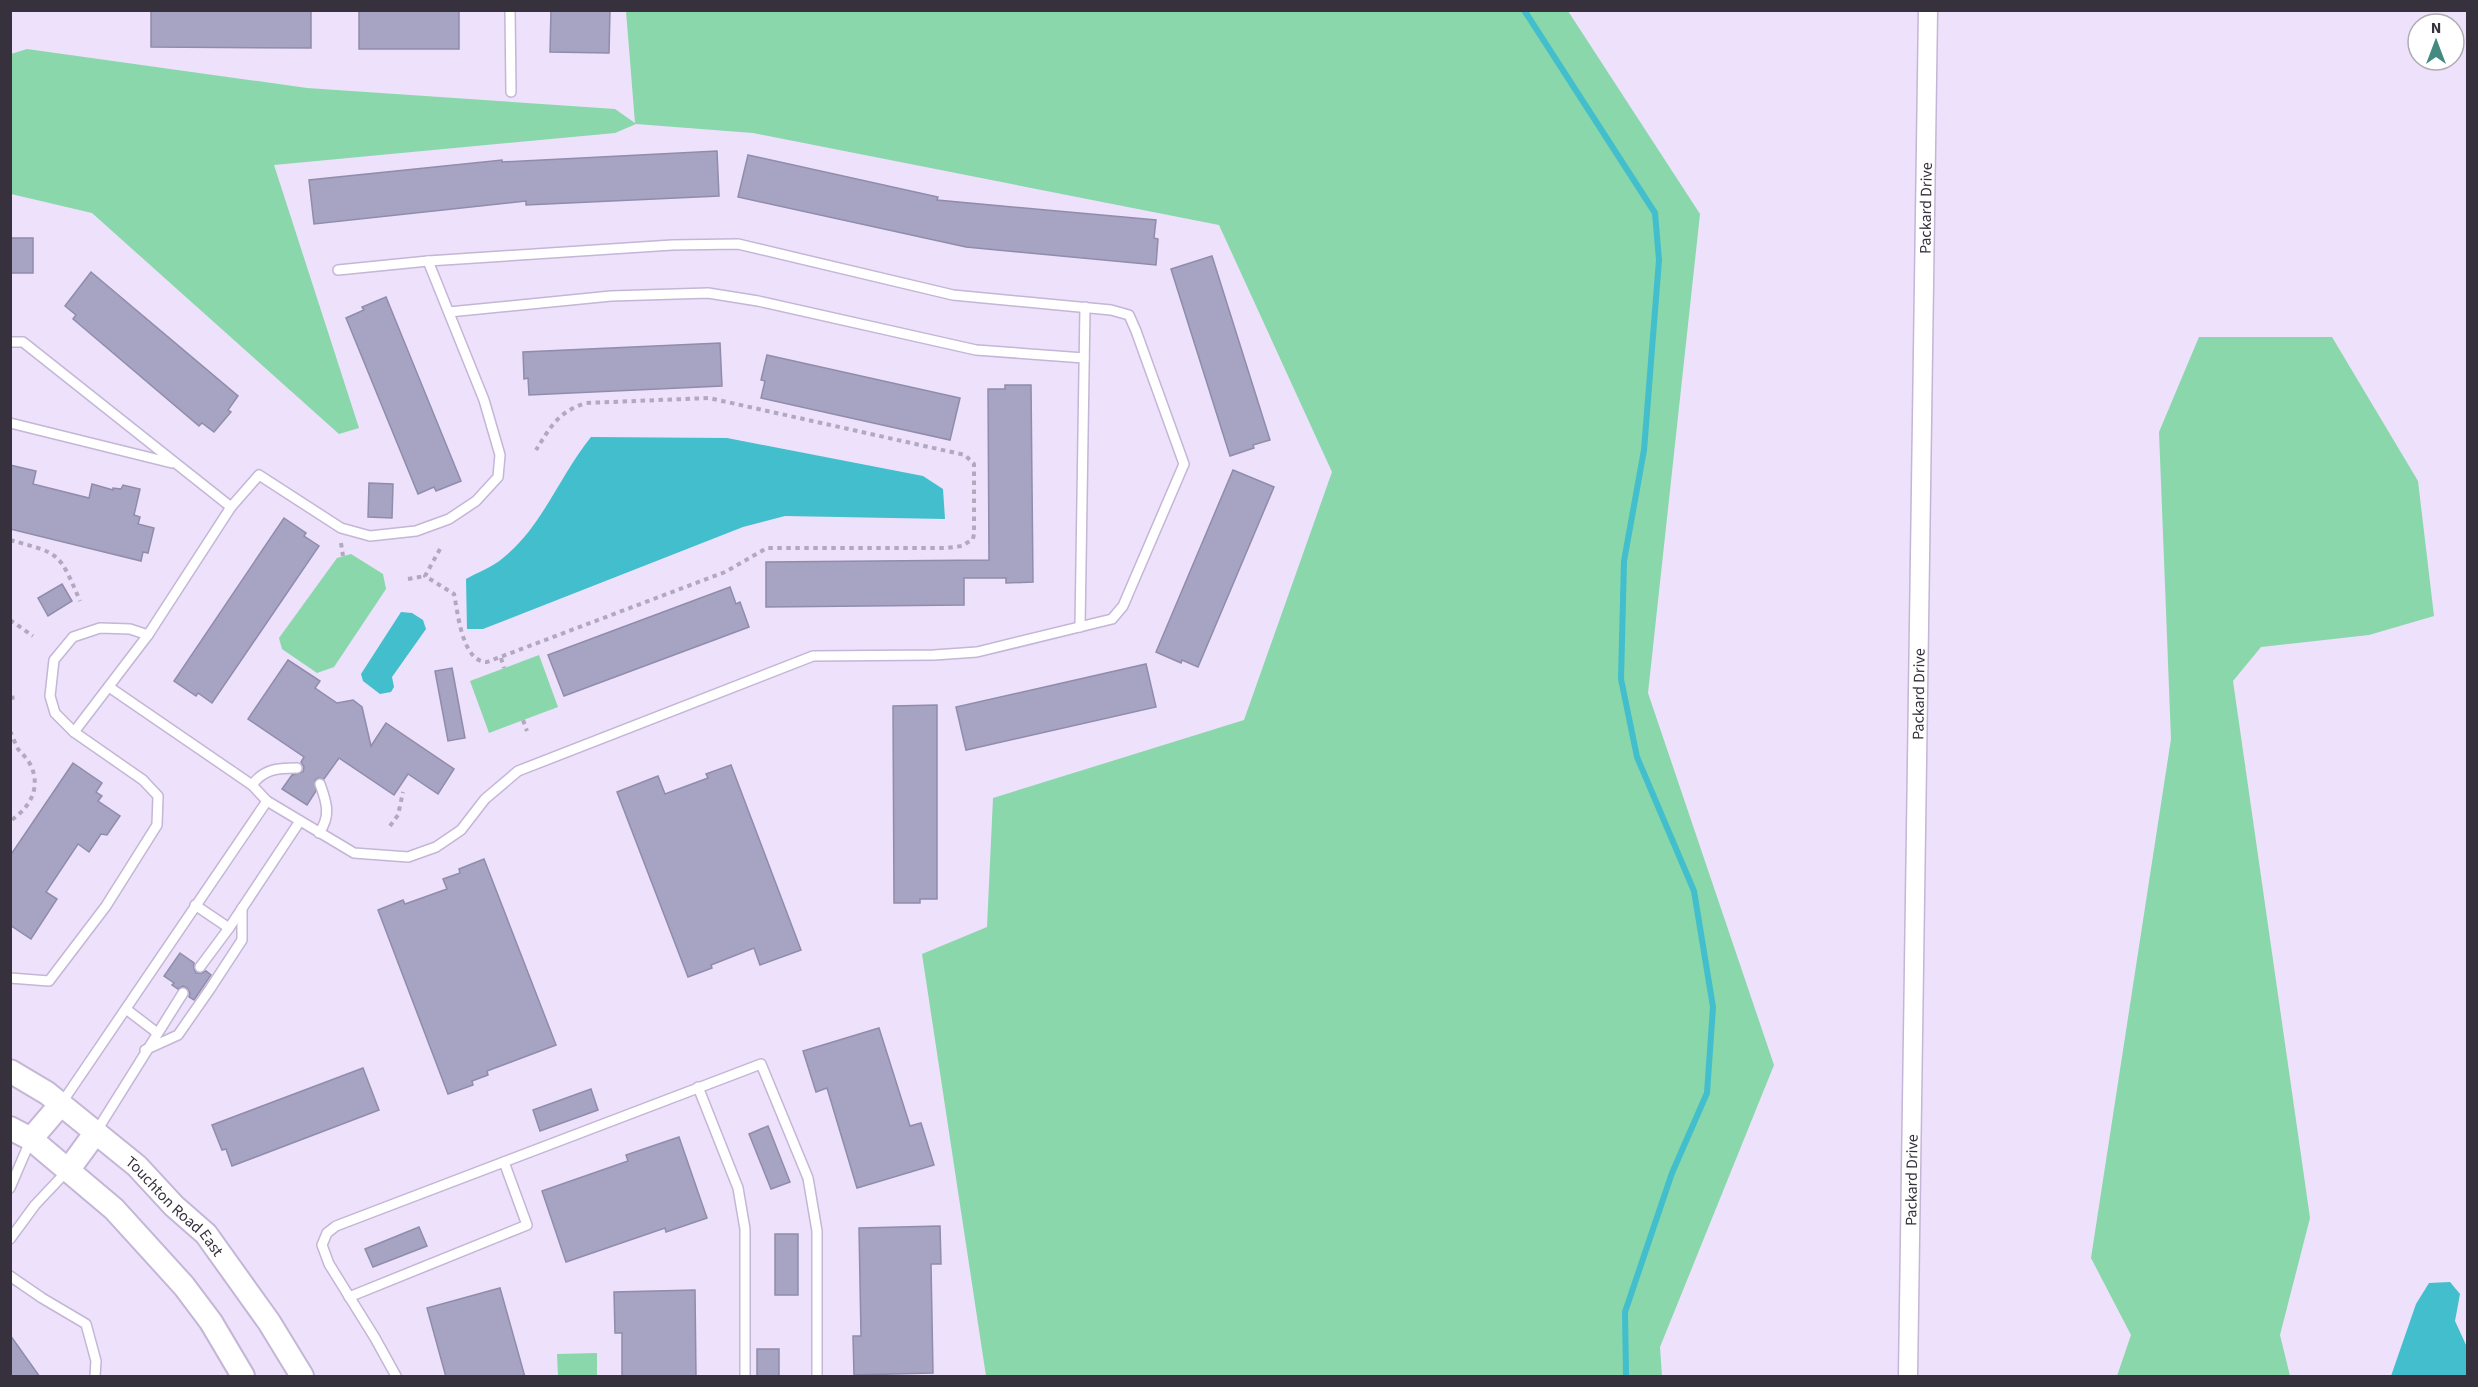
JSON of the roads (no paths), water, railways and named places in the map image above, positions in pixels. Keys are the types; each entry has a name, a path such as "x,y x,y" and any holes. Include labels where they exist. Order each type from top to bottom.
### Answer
{"street":[{"name":"Packard Drive","path":"1908,1377 1928,10"},
{"name":"Touchton Road East","path":"10,1071 61,1104 137,1166 174,1206 206,1234 269,1322 302,1377"},
{"path":"31,1139 61,1104"},
{"path":"10,1128 31,1139 114,1209 184,1286 211,1322 243,1377"},
{"path":"69,1169 96,1132"}],"lane":[{"path":"510,10 511,92"},
{"path":"109,687 252,785 267,801 354,853 408,857 436,847 461,830 485,799 518,771 813,656 934,655 977,652 1112,620 1123,606 1184,464 1129,315 1084,307 953,295 738,244 672,245 428,261 338,270"},
{"path":"74,732 148,635 231,507 259,475 341,528 370,536 416,531 449,519 476,501 498,477 500,455 484,400 428,261"},
{"path":"448,312 611,296 708,293 758,301 976,350 1084,358"},
{"path":"1080,627 1084,307"},
{"path":"10,342 23,342 231,507"},
{"path":"10,423 177,464"},
{"path":"10,978 49,981 106,906 157,825 158,796 143,780 74,732 55,713 50,696 54,660 73,637 100,628 130,629 148,635"},
{"path":"252,785 259,776 272,769 297,768"},
{"path":"319,833 326,822 328,805 320,784"},
{"path":"61,1104 267,801"},
{"path":"200,967 243,909 300,821"},
{"path":"195,905 229,928"},
{"path":"145,1050 178,1035 210,989 243,940 243,909"},
{"path":"96,1132 156,1032 183,993"},
{"path":"126,1009 156,1032"},
{"path":"396,1377 328,1264 322,1245 327,1233 336,1226 761,1064 808,1178 817,1231 817,1377"},
{"path":"698,1088 738,1188 743,1219 746,1377"},
{"path":"10,1188 31,1139"},
{"path":"349,1297 527,1225 504,1162"},
{"path":"10,1239 35,1204 69,1169"},
{"path":"10,1275 42,1298 86,1324 96,1361 95,1377"}],"water":[{"path":"591,437 727,438 923,476 943,489 945,519 785,516 743,527 483,629 467,629 466,579 495,564 517,545 540,516"},
{"path":"401,612 412,613 423,620 426,629 392,677 394,687 391,692 380,694 363,681 361,674"},
{"path":"2450,1282 2460,1294 2455,1321 2467,1347 2467,1376 2391,1376 2416,1304 2429,1283"}],"waterway":[{"path":"1524,10 1655,213 1659,260 1644,450 1624,561 1621,679 1637,757 1694,891 1713,1007 1707,1093 1672,1173 1625,1312 1626,1376"}]}
